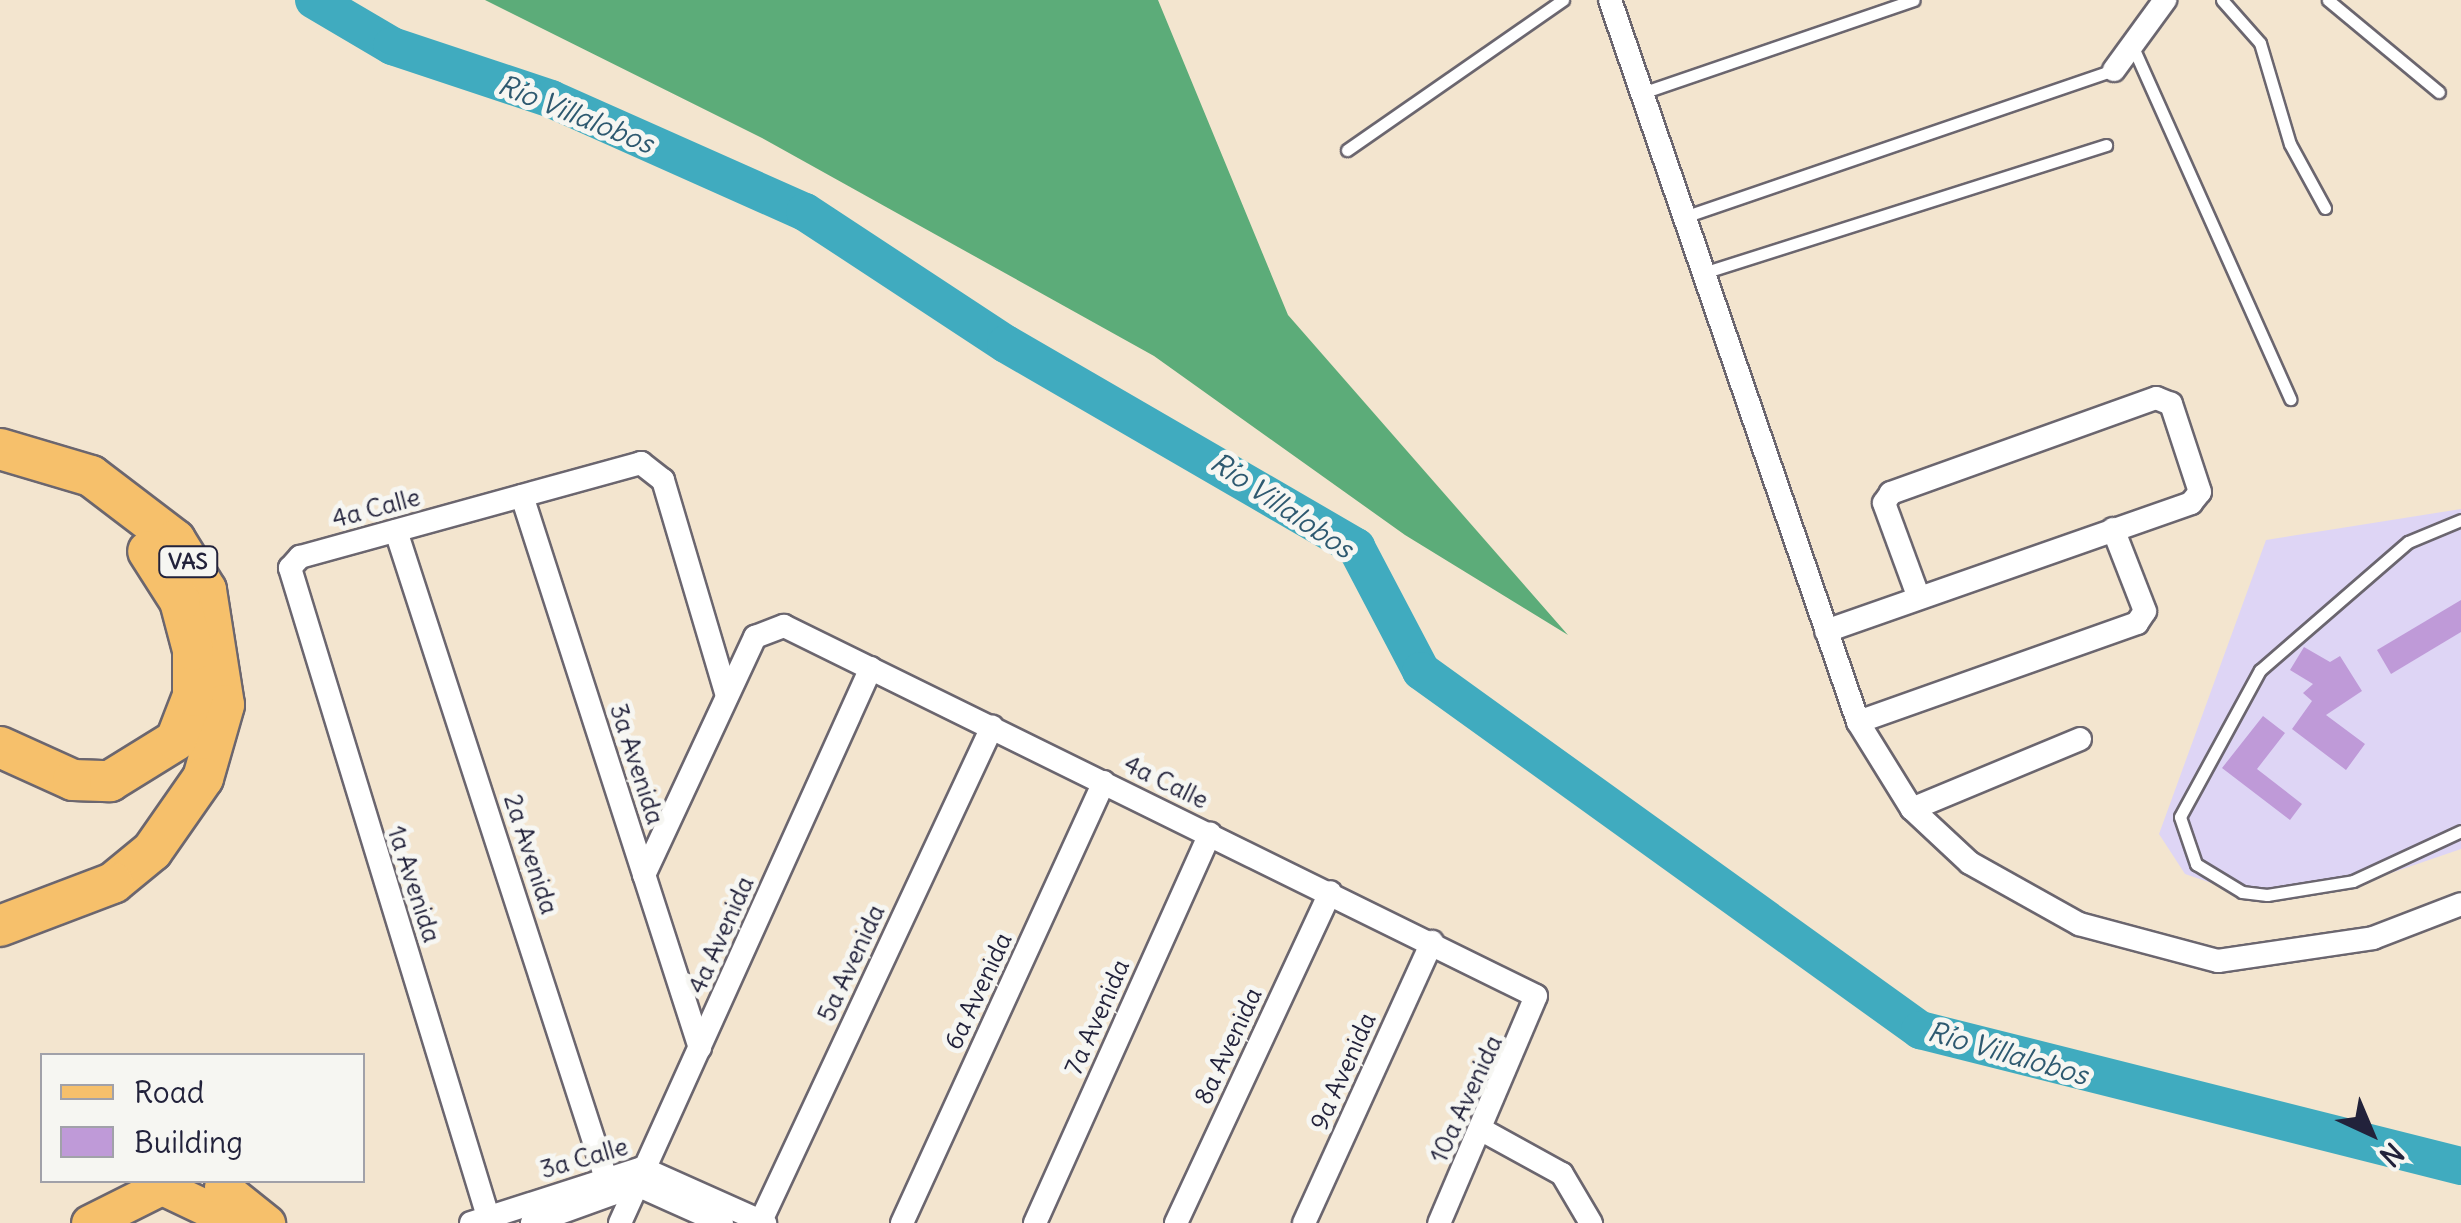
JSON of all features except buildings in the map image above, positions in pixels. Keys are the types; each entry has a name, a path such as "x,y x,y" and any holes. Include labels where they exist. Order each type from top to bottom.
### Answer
{"highway":[{"name":"VAS","path":"0,449 90,476 174,540 206,590 224,705 203,778 152,851 112,883 0,926"},
{"name":"VAS","path":"0,476 78,500 129,533 180,601 193,650 193,696 176,740 152,762 110,781 73,780 0,747"}],"main road":[{"path":"89,1223 166,1183 238,1223"},
{"path":"210,1183 267,1223"}],"street":[{"path":"1610,0 1858,722 1912,808 1970,863 2079,924 2218,960 2373,938 2461,904"},
{"path":"2114,70 2165,0"},
{"path":"1826,631 2113,529 2200,492 2164,399 1891,493 1884,503 1918,598"},
{"name":"4a Calle","path":"290,568 300,557 641,463 654,468 727,696"},
{"name":"3a Avenida","path":"522,496 700,1048"},
{"path":"1858,722 2137,622 2145,611 2113,529"},
{"name":"2a Avenida","path":"396,531 610,1186"},
{"name":"1a Avenida","path":"290,568 484,1220"},
{"name":"4a Calle","path":"727,696 769,626 871,668 1536,996"},
{"name":"4a Avenida","path":"620,1223 871,668"},
{"path":"644,874 727,696"},
{"name":"5a Avenida","path":"762,1222 992,727"},
{"path":"1912,808 2080,740"},
{"name":"6a Avenida","path":"902,1223 1104,782"},
{"name":"7a Avenida","path":"1035,1223 1210,833"},
{"name":"8a Avenida","path":"1176,1223 1330,892"},
{"name":"9a Avenida","path":"1304,1223 1432,942"},
{"name":"10a Avenida","path":"1439,1223 1536,996"},
{"path":"1482,1130 1562,1174 1579,1217"},
{"name":"3a Calle","path":"641,1176 722,1223"},
{"name":"3a Calle","path":"484,1220 641,1176 762,1222"},
{"name":"3a Calle","path":"532,1223 610,1186"}],"lane":[{"path":"1348,150 1564,0"},
{"path":"1642,94 1914,0"},
{"path":"2222,0 2260,42 2290,144 2325,208"},
{"path":"2328,0 2438,92"},
{"path":"2132,45 2290,399"},
{"path":"1684,217 2114,70"},
{"path":"1704,273 2106,145"},
{"path":"2461,520 2408,542 2260,670 2180,817 2196,864 2242,892 2268,895 2352,880 2461,831"}],"shaded area":[{"path":"2461,509 2461,849 2353,886 2229,889 2185,874 2159,834 2266,540"}],"green space":[{"path":"485,0 1158,0 1288,315 1568,635 1405,535 1154,356 762,138"}],"waterway":[{"name":"Río Villalobos","path":"314,0 392,46 551,99 805,212 1006,344 1356,547 1421,671 1920,1030 2461,1166"}]}
